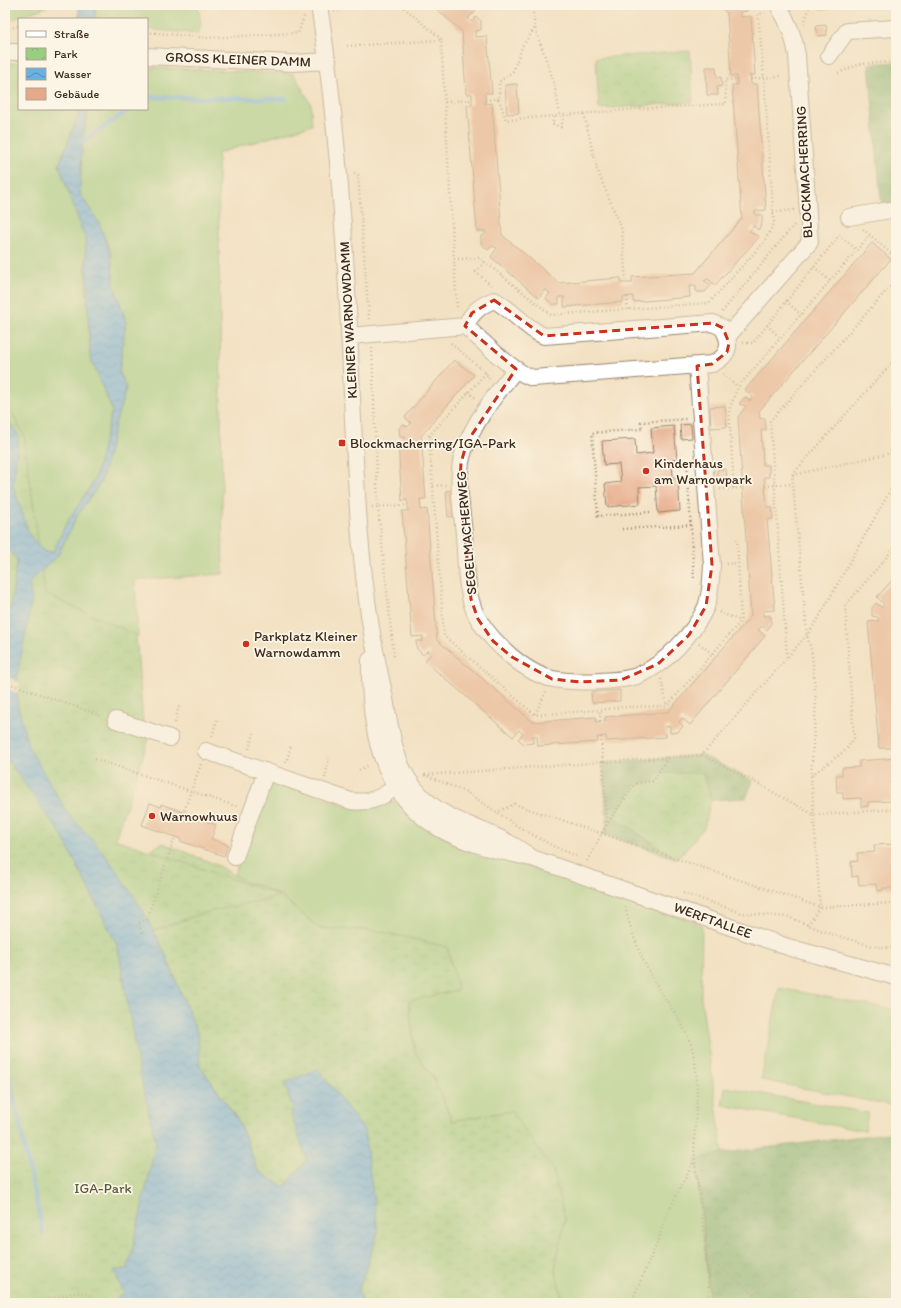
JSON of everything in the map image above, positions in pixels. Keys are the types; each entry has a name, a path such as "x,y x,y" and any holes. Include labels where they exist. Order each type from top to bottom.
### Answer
{"street":[{"name":"BLOCKMACHERRING","path":"466,326 516,369 526,376 533,378 697,366 712,364 721,360 727,352 728,340 810,242 799,75 794,40 780,8"},
{"name":"KLEINER WARNOWDAMM","path":"320,9 328,61 341,206 350,336 355,456 364,575 371,636 396,751 407,778"},
{"path":"829,56 847,32 896,28"},
{"path":"5,52 18,52"},
{"name":"GROSS KLEINER DAMM","path":"148,56 293,63 328,61"},
{"path":"849,217 896,209"},
{"path":"350,336 466,326 472,313 480,306 494,300 502,304 535,333 544,336 713,323 723,328 728,340"},
{"name":"SEGELMACHERWEG","path":"516,369 496,394 467,442 461,463 460,484 467,576 471,599 478,619 493,641 512,657 537,673 552,679 580,682 621,680 637,675 658,664 689,635 706,606 711,589 712,565 697,366"},
{"path":"116,720 170,738"},
{"path":"209,743 266,772 351,801 366,803 382,796 407,778"},
{"path":"235,857 266,772"},
{"name":"WERFTALLEE","path":"407,778 422,796 439,811 508,842 532,858 628,890 788,947 896,977"}],"path":[{"path":"401,5 441,40 457,311"},
{"path":"532,5 535,28 554,82 562,116 561,127 552,124 554,117"},
{"path":"454,259 480,258 551,315 710,303 762,243 774,224 758,14 780,8"},
{"path":"148,32 208,38 298,33 304,14 320,9"},
{"path":"5,28 18,26"},
{"path":"535,28 523,45 513,71 499,82 499,99 506,120 726,104 725,80 737,79"},
{"path":"348,46 441,40"},
{"path":"838,72 860,64 896,62"},
{"path":"750,78 799,75"},
{"path":"485,100 499,99"},
{"path":"445,102 472,100"},
{"path":"584,114 597,169 622,230 626,283"},
{"path":"358,175 369,321"},
{"path":"773,212 808,208"},
{"path":"713,323 808,208"},
{"path":"849,217 896,258"},
{"path":"734,488 729,410 738,387 870,235"},
{"path":"728,340 753,343 838,236 857,250"},
{"path":"484,262 476,272 491,285"},
{"path":"814,267 830,281"},
{"path":"787,657 770,421 896,280"},
{"path":"786,301 801,315"},
{"path":"767,325 780,338"},
{"path":"446,339 486,373 496,394"},
{"path":"371,345 378,507 394,659"},
{"path":"808,925 820,907 811,775 816,703 812,654 807,635 792,475 896,358"},
{"path":"468,392 475,398"},
{"path":"650,512 598,516 592,433 642,429 641,422 701,418"},
{"path":"429,436 461,463"},
{"path":"792,475 896,452"},
{"path":"702,755 807,635 818,619 896,480"},
{"path":"765,486 793,484"},
{"path":"706,490 742,488"},
{"path":"371,507 408,505"},
{"path":"622,529 692,525"},
{"path":"600,722 600,710 623,707 667,706 741,621 737,538"},
{"path":"811,775 846,750 854,738 845,606 896,546"},
{"path":"706,606 741,621"},
{"path":"658,664 667,706"},
{"path":"535,715 552,679"},
{"path":"5,682 116,720"},
{"path":"175,723 179,706"},
{"path":"183,814 217,720"},
{"path":"249,749 254,733"},
{"path":"601,736 607,824"},
{"path":"407,778 425,775 702,755 814,815 896,809"},
{"path":"587,860 607,824 635,784 653,781 668,757"},
{"path":"95,759 192,790 251,811"},
{"path":"425,775 466,792 496,813 553,846 594,863"},
{"path":"496,813 514,804 820,907 896,903"},
{"path":"142,933 138,923 147,919 175,836"},
{"path":"628,890 626,911 635,944 654,981 681,1021 693,1052 697,1078 695,1160 710,1303"},
{"path":"676,890 742,913 788,917 828,933 876,947 896,948"},
{"path":"630,1303 659,1238 666,1216 695,1160"},
{"path":"706,1257 766,1303"},
{"path":"27,1303 80,1292 88,1294 99,1303"}],"highlighted area":[{"path":"494,300 544,336 713,323 723,328 729,343 727,352 712,364 697,366 712,565 706,606 689,635 658,664 621,680 580,682 552,679 512,657 493,641 478,619 471,599 460,484 461,463 467,442 516,369 465,326 472,313"}],"green space":[{"path":"5,5 46,5 46,7 5,22"},
{"path":"95,5 198,5 201,25 198,34 148,29 148,18 95,18"},
{"path":"690,51 693,102 599,109 596,58"},
{"path":"896,62 896,209 882,212 869,64"},
{"path":"5,63 18,63 18,110 79,110 59,165 85,238 90,356 112,410 95,479 66,524 53,552 44,552 29,534 5,417"},
{"path":"148,67 294,74 311,104 312,125 218,153 223,574 135,580 138,636 128,636 133,721 29,583 58,555 77,516 101,482 126,388 119,371 126,321 114,286 111,255 99,223 80,194 82,142 88,110 148,110"},
{"name":"IGA-Park","path":"5,399 24,435 45,594 136,635 143,722 151,733 115,839 281,896 203,913 133,938 204,1191 169,1303 5,1303"},
{"path":"702,755 753,781 746,798 711,800 703,774 635,784 614,817 677,859 603,834 607,824 603,763"},
{"path":"658,773 703,774 711,800 704,828 677,859 614,817 635,784 653,781"},
{"path":"268,778 360,810 397,802 467,845 702,925 701,997 723,1153 695,1160 710,1303 563,1303 555,1268 565,1219 511,1111 452,1121 433,1077 415,1053 409,1001 379,931 319,928 281,896 261,886 247,883 234,875"},
{"path":"163,843 217,865 247,883 261,886 281,896 319,928 379,931 447,947 458,990 409,1001 415,1053 433,1077 452,1121 511,1111 553,1170 565,1219 555,1268 563,1303 363,1303 358,1291 378,1232 284,1083 293,1108 307,1160 284,1187 258,1171 238,1120 200,1066 198,1035 164,951 145,917 131,859"},
{"path":"779,988 896,1010 896,1106 761,1080"},
{"path":"725,1087 868,1113 865,1131 722,1105"},
{"path":"896,1132 896,1303 710,1303 695,1160 723,1153"}],"water":[{"path":"79,5 95,5 95,18 79,18"},
{"path":"79,110 88,110 82,142 80,194 99,223 111,255 114,286 126,321 119,371 126,388 101,482 77,516 58,555 29,583 32,600 17,676 18,706 28,746 68,814 105,854 139,904 164,951 198,1035 200,1066 238,1120 258,1171 284,1187 307,1160 291,1114 293,1108 284,1083 318,1069 364,1130 378,1232 358,1291 363,1303 114,1303 118,1297 124,1294 114,1270 128,1269 156,1143 137,1060 118,947 61,834 8,761 5,747 5,646 10,645 5,626 5,609 10,610 17,560 5,545 5,417 19,436 13,485 29,534 44,552 53,552 66,524 95,479 112,410 90,356 85,238 59,165"}],"pier":[{"path":"5,677 19,682 19,693 5,688"}],"building":[{"path":"432,5 469,5 476,11 468,18 472,22 476,17 481,21 481,30 475,31 475,37 487,36 492,93 485,93 485,104 492,103 502,235 559,283 621,278 621,283 632,283 632,277 695,273 742,218 732,85 737,85 737,76 731,76 727,13 717,5 747,5 747,11 740,12 741,17 751,16 755,75 750,75 751,84 757,84 766,210 755,211 755,215 762,215 762,223 758,230 754,226 749,231 759,237 715,285 708,279 704,281 711,285 705,292 696,292 696,286 689,286 690,297 633,302 633,296 623,297 623,302 564,307 564,297 559,297 559,304 552,304 546,298 550,293 545,289 539,298 491,257 497,248 492,246 488,250 481,244 481,236 485,235 485,231 477,231 467,105 472,105 472,94 466,94 462,31"},
{"path":"816,5 840,5 840,6 817,8"},
{"path":"826,25 827,35 818,36 816,26"},
{"path":"706,67 716,67 717,78 721,77 722,86 717,87 718,95 707,95"},
{"path":"517,84 519,113 507,114 505,85"},
{"path":"872,243 891,259 759,411 760,419 765,418 766,430 761,430 763,465 769,465 769,477 764,477 767,507 772,507 773,519 767,519 775,610 763,611 763,616 771,616 771,623 767,630 762,626 758,630 765,636 690,725 682,718 679,722 683,726 678,732 670,733 670,726 665,727 666,737 607,741 606,736 597,737 598,742 538,746 537,736 533,736 533,743 524,744 518,739 523,734 519,730 513,737 425,661 431,654 428,650 423,655 417,649 416,641 423,641 423,636 412,637 402,511 408,511 408,505 407,500 402,501 398,443 405,442 405,437 400,437 399,428 403,424 408,427 411,423 405,417 454,360 474,375 421,436 426,499 420,499 421,510 427,509 437,640 533,722 596,717 596,722 605,721 605,717 668,712 751,616 738,417 746,406 739,404 745,397 750,401 753,397 745,390"},
{"path":"725,406 727,427 711,428 710,407"},
{"path":"691,424 692,438 681,439 680,425"},
{"name":"Kinderhaus am Warnowpark","path":"674,426 677,459 672,460 673,479 678,478 680,511 658,513 656,486 639,487 640,504 607,507 605,484 621,482 619,464 604,465 602,441 635,439 636,455 653,453 651,428"},
{"path":"726,469 727,480 717,481 717,470"},
{"path":"456,490 458,516 448,517 446,491"},
{"path":"896,576 896,612 894,614 896,644 896,748 879,748 868,622 879,621 878,617 872,616 872,608 876,603 882,608 884,604 877,597"},
{"path":"620,690 620,701 592,703 591,692"},
{"path":"896,758 896,782 891,782 892,801 868,802 868,806 861,807 861,798 843,799 843,792 837,792 836,775 842,775 842,768 859,767 859,761"},
{"path":"150,803 161,807 161,804 216,825 211,839 228,845 224,856 180,841 181,839 142,825"},
{"path":"896,844 896,888 883,888 883,890 877,891 876,884 859,885 858,876 852,877 851,862 858,861 857,853 875,852 874,845"}],"waterway":[{"path":"148,97 286,99"},
{"path":"77,142 82,142 129,110"},
{"path":"5,1057 43,1233"}],"place":[{"name":"Blockmacherring/IGA-Park","path":"342,443"},
{"name":"Kinderhaus am Warnowpark","path":"646,471"},
{"name":"Parkplatz Kleiner Warnowdamm","path":"246,644"},
{"name":"Warnowhuus","path":"152,816"}]}
